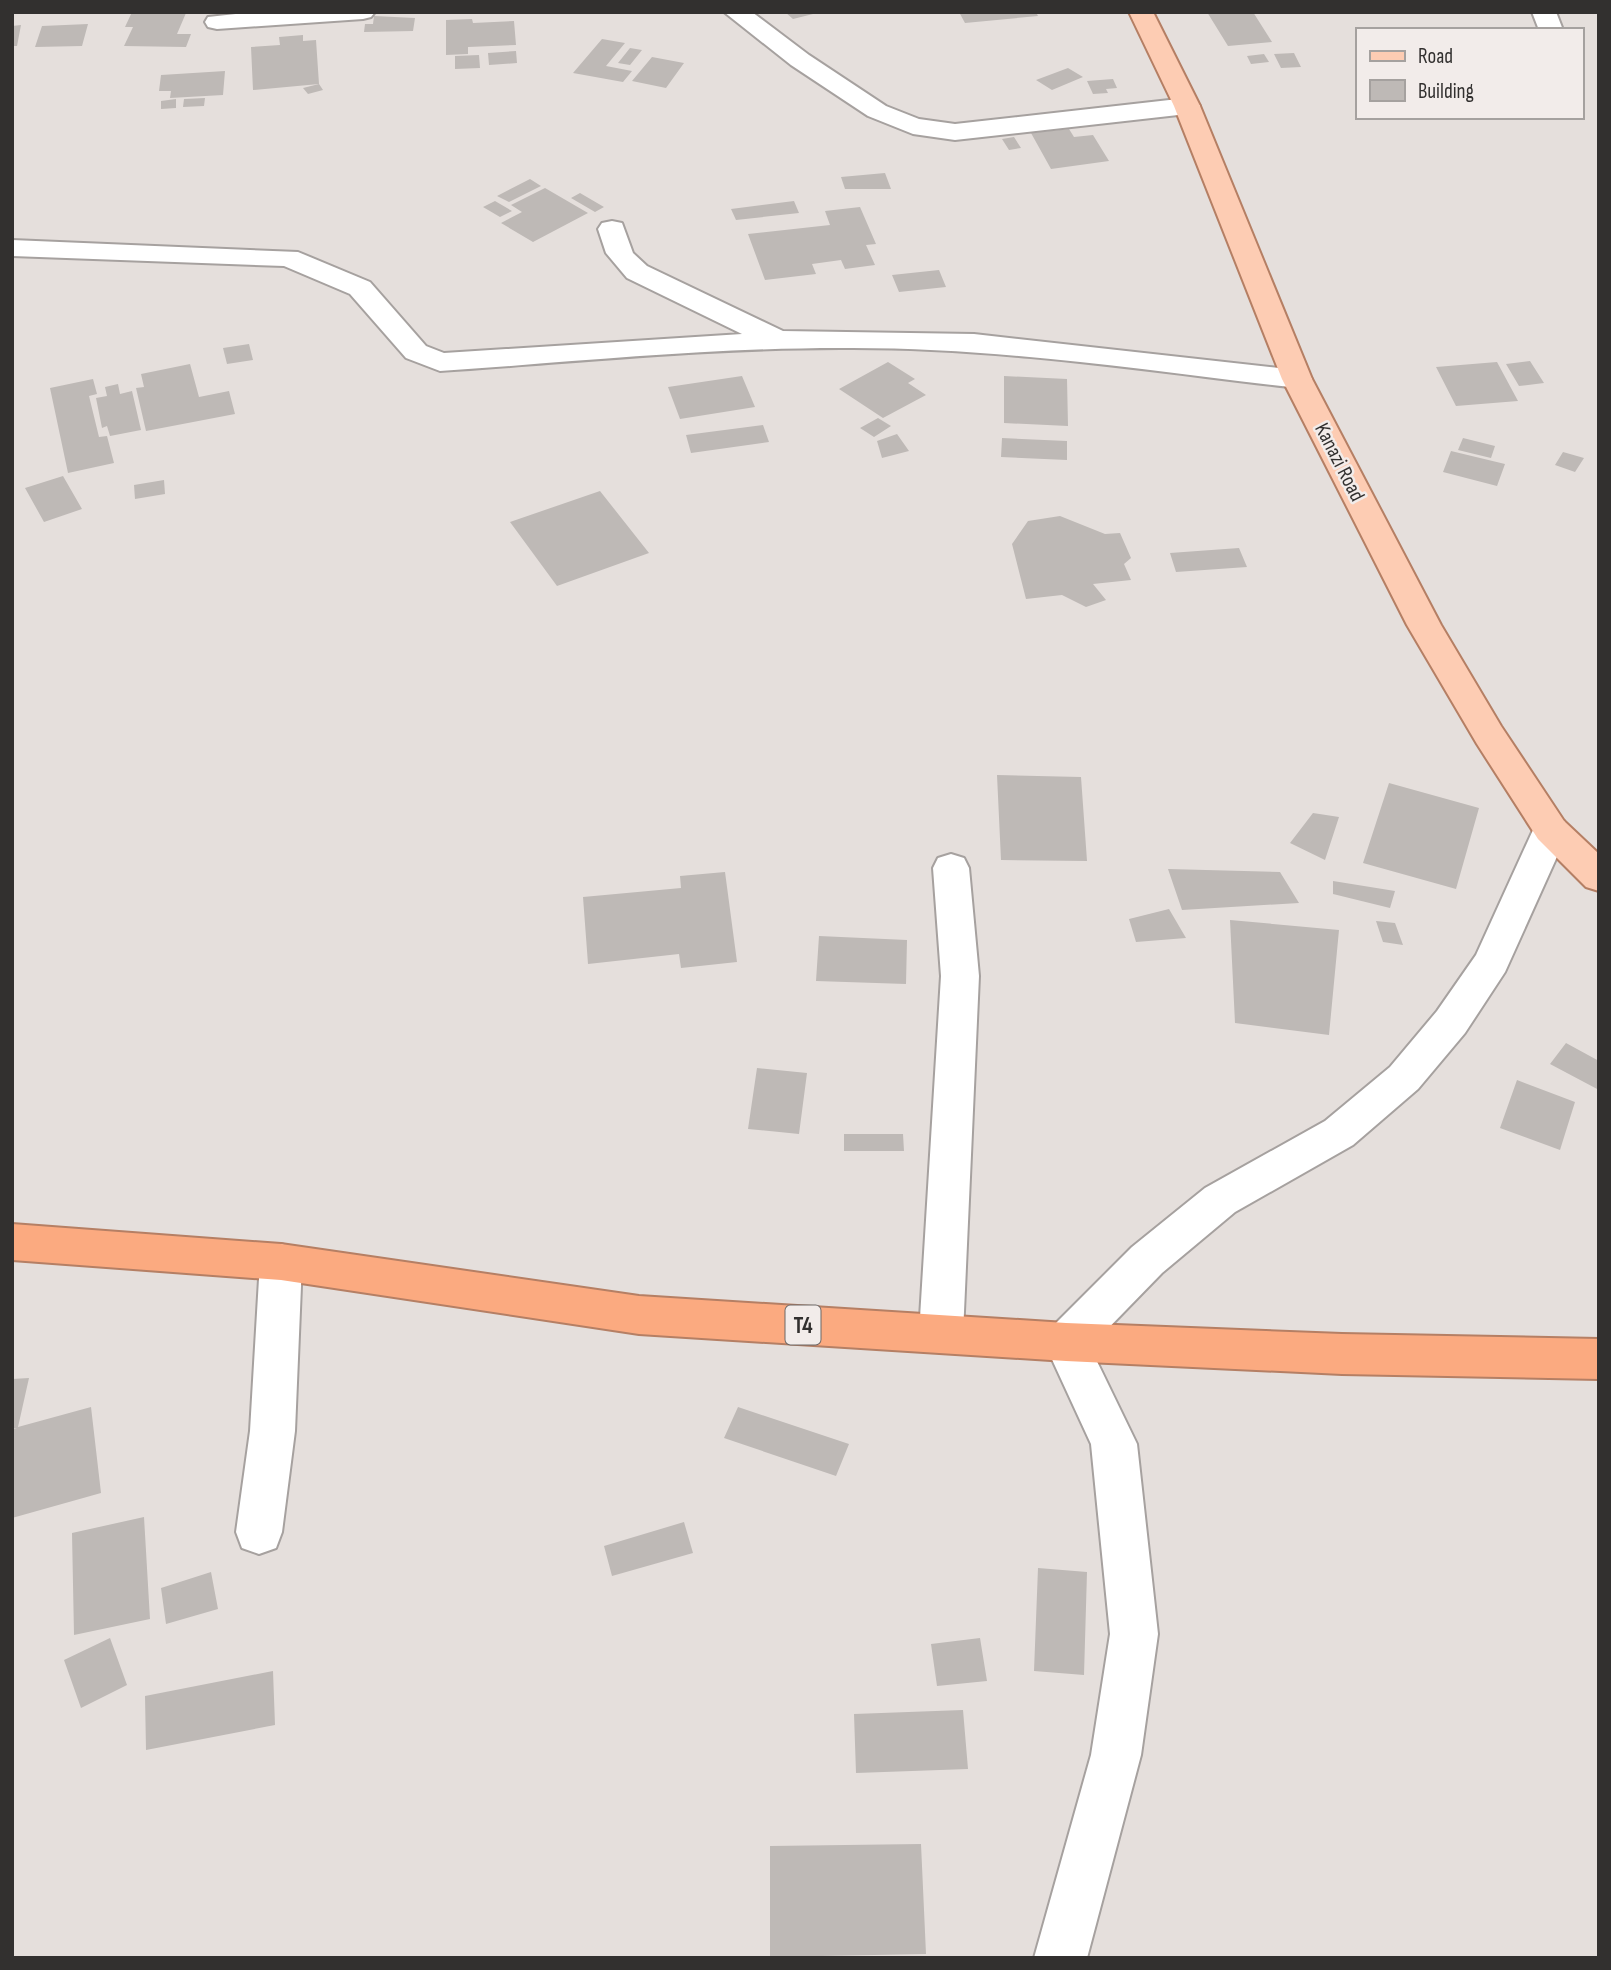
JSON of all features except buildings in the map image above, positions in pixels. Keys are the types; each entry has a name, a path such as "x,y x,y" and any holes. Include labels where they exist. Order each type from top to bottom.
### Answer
{"highway":[{"name":"T4","path":"12,1242 281,1262 639,1315 1066,1342 1342,1354 1599,1359"}],"main road":[{"name":"Kanazi Road","path":"1141,12 1187,106 1297,379 1424,625 1489,735 1550,830 1599,877"}],"street":[{"path":"217,22 363,12"},
{"path":"736,12 800,60 877,111 913,126 939,132 980,130 1187,106"},
{"path":"612,229 615,247 626,263 637,272 779,341"},
{"path":"12,248 288,258 360,288 416,352 440,362 779,341 855,339 974,343 1297,379"},
{"path":"1060,1958 1116,1755 1134,1634 1114,1444 1066,1342 1147,1260 1220,1200 1339,1133 1404,1078 1451,1022 1492,962 1550,830"},
{"path":"941,1334 960,976 951,867"},
{"path":"260,1532 272,1433 281,1262"}]}
